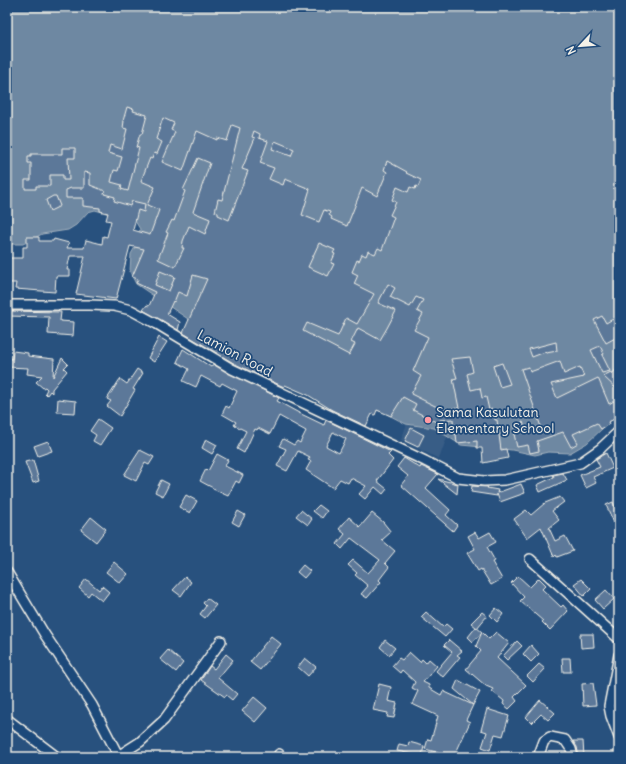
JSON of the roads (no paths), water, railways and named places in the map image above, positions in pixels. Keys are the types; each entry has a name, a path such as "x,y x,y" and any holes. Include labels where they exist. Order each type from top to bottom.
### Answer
{"street":[{"name":"Lamion Road","path":"7,305 90,305 114,306 131,310 232,369 439,469 465,480 505,480 580,462 600,449 619,431"},
{"path":"530,560 619,639"},
{"path":"7,572 45,635 92,705 118,756 140,742 164,720 221,641"},
{"path":"619,655 609,706 610,716 619,737"},
{"path":"7,720 57,757"},
{"path":"538,757 544,741 550,737 565,740 571,749 573,757"}],"place":[{"name":"Sama Kasulutan Elementary School","path":"428,420"}]}
